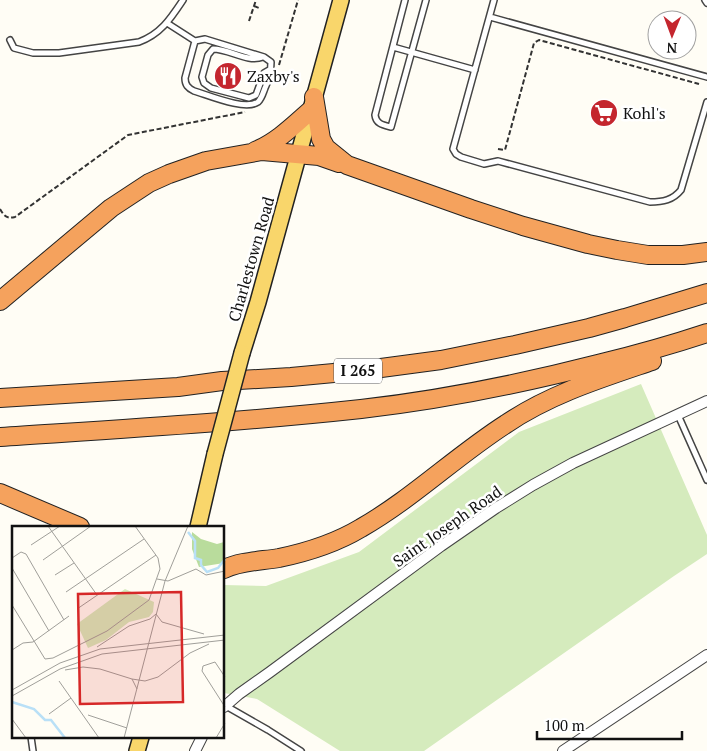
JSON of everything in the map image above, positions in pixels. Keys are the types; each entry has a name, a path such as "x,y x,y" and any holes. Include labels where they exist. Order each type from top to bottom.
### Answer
{"highway":[{"path":"253,152 263,148 288,130 313,104"},
{"path":"313,104 321,139 326,148 347,165"},
{"path":"0,301 111,208 149,183 206,161 262,151 319,156 480,212 588,244 648,255 683,255 707,252"},
{"name":"I 265","path":"0,398 178,388 222,381 282,378 366,370 441,360 589,328 707,293"},
{"name":"I 265","path":"0,437 279,417 362,409 444,398 559,374 632,356 707,333"},
{"path":"225,568 232,565 300,554 340,539 381,516 484,439 531,409 583,385 674,354 707,339"},
{"path":"0,494 78,526"},
{"path":"225,562 244,563"}],"main road":[{"name":"Charlestown Road","path":"198,526 242,353 258,302 341,0"},
{"path":"137,751 142,738"}],"street":[{"name":"Saint Joseph Road","path":"225,705 441,546 533,484 600,450 707,401"},
{"path":"563,751 707,656"},
{"path":"195,751 202,738"},
{"path":"577,742 583,751"}],"lane":[{"path":"10,40 14,48 34,53 59,53 139,42 163,28 183,0"},
{"path":"405,0 375,115 380,124 391,127 426,0"},
{"path":"494,0 453,149 461,157 484,164 498,161 650,202 661,202 671,199 681,190 707,102"},
{"path":"490,17 707,77"},
{"path":"167,23 195,41 204,39 264,57 271,62 269,79 262,97 257,102 248,105 189,88 185,78 195,41"},
{"path":"393,47 475,70"},
{"path":"264,57 256,60 220,49 213,50 208,54 202,77 204,83 211,88 249,98 256,95 264,73 271,69"},
{"path":"678,414 705,469 707,480"},
{"path":"225,707 268,730 300,751"},
{"path":"31,738 33,751"}],"path":[{"path":"249,21 256,0"},
{"path":"277,70 298,0"},
{"path":"254,6 259,8"},
{"path":"498,149 504,150 534,42 539,40 699,84"},
{"path":"0,209 5,217 15,217 128,135 244,113"}],"green space":[{"path":"641,384 707,535 707,554 424,751 340,751 257,699 225,693 225,585 266,586 359,552 519,432"}],"place":[{"name":"Zaxby's","path":"228,76"},
{"name":"Kohl's","path":"604,113"}]}
